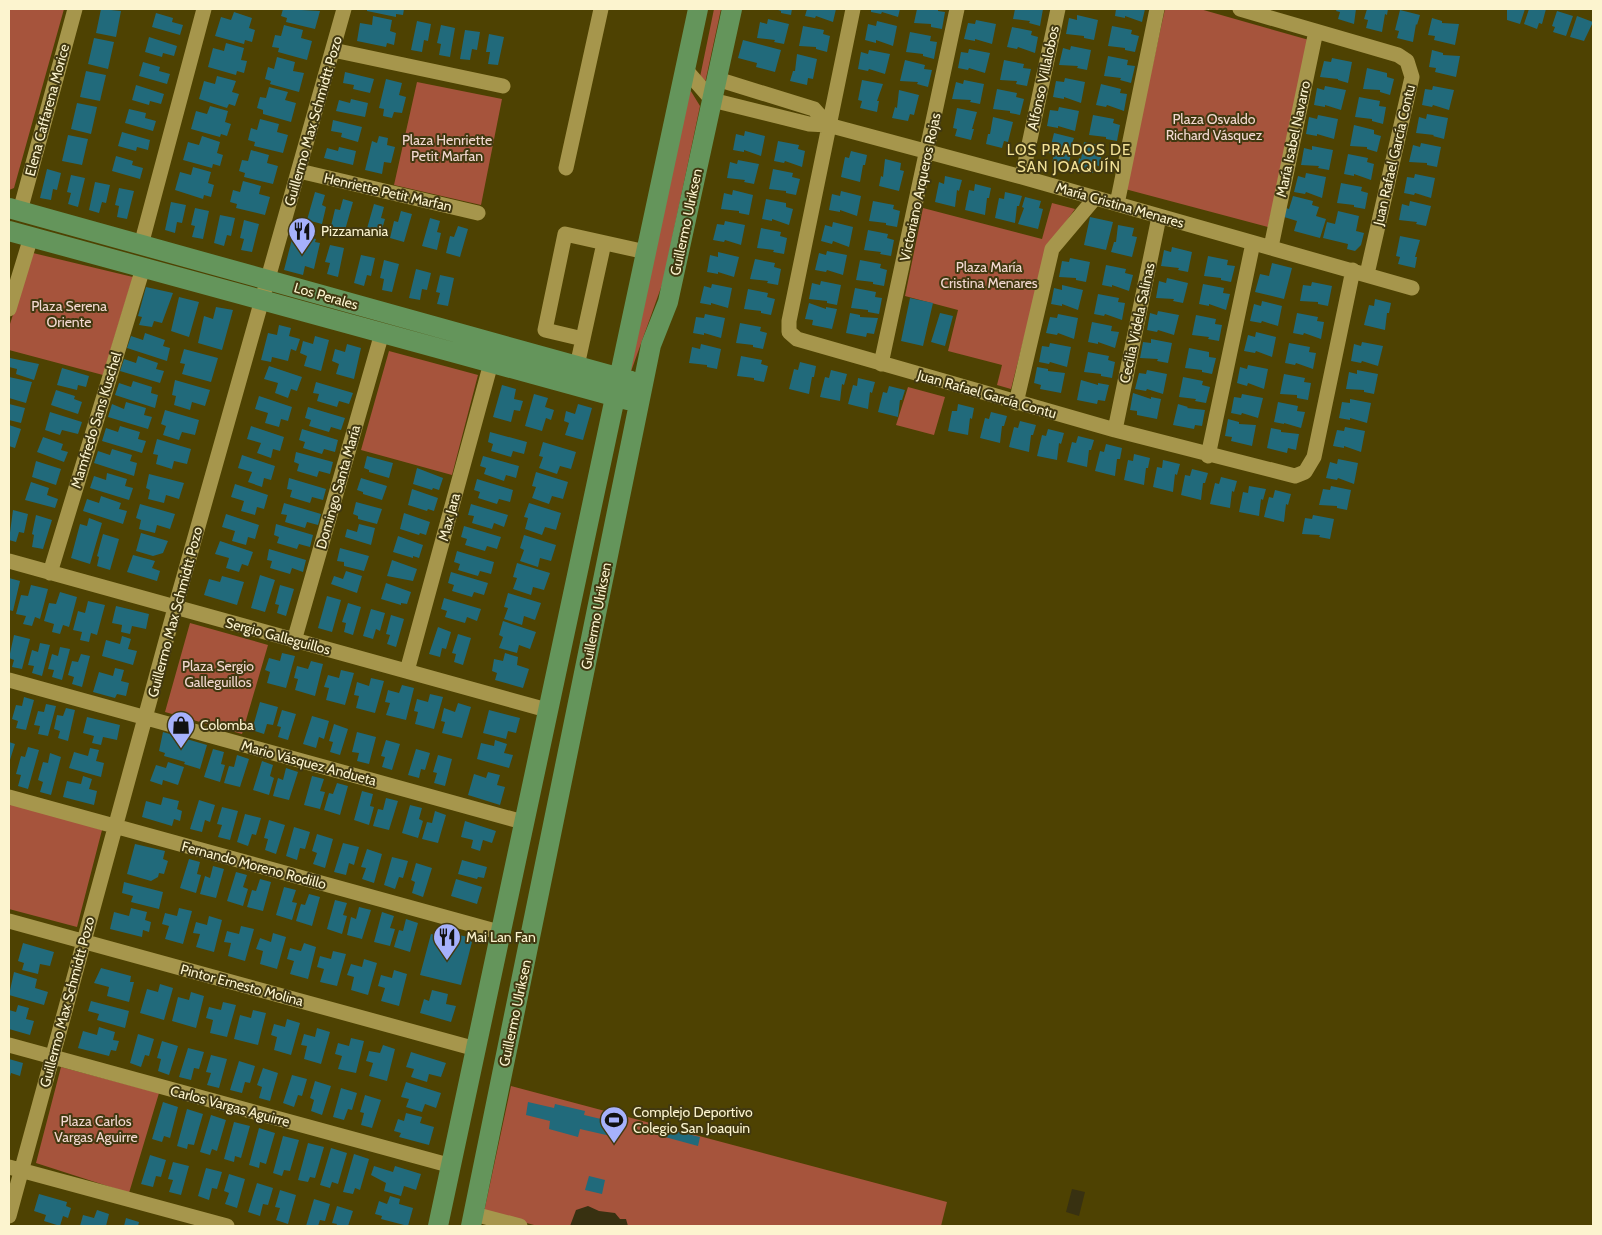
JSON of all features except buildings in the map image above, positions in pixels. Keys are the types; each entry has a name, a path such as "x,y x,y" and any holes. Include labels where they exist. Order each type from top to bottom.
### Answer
{"main road":[{"name":"Guillermo Ulriksen","path":"438,1226 452,1166 499,932 698,9"},
{"name":"Guillermo Ulriksen","path":"472,1220 651,344 668,302 732,9"},
{"name":"Los Perales","path":"14,210 618,377 641,394"},
{"name":"Los Perales","path":"9,231 614,397 641,394"}],"street":[{"name":"Elena Caffarena Morice","path":"14,210 75,9"},
{"path":"141,245 204,9"},
{"name":"Guillermo Max Schmidtt Pozo","path":"9,1216 15,1168 51,1057 146,718 174,608 344,9"},
{"path":"566,168 601,9"},
{"name":"Juan Rafael García Contu","path":"853,9 788,321 789,332 797,339 1016,403 1208,456 1289,476 1300,475 1309,468 1314,457 1412,71 1407,62 1398,55 1240,9"},
{"name":"Victoriano Arqueros Rojas","path":"881,364 928,152 957,9"},
{"name":"Alfonso Villalobos","path":"1022,177 1058,9"},
{"path":"1116,204 1157,9"},
{"name":"María Isabel Navarro","path":"1271,247 1316,31"},
{"path":"333,50 503,86"},
{"path":"686,70 712,100"},
{"name":"María Cristina Menares","path":"717,79 814,109 828,125"},
{"name":"María Cristina Menares","path":"712,100 809,124 828,125 1022,177 1412,288"},
{"name":"Henriette Petit Marfan","path":"299,171 478,213"},
{"path":"1016,403 1052,249 1095,198"},
{"name":"Cecilia Videla Salinas","path":"1115,430 1159,217"},
{"path":"583,339 545,330 566,234 646,252"},
{"path":"9,309 31,237"},
{"path":"577,366 604,243"},
{"path":"1208,456 1253,243"},
{"name":"Mamfredo Sans Kuschel","path":"50,573 142,268"},
{"name":"Domingo Santa María","path":"294,641 382,333"},
{"name":"Max Jara","path":"407,671 491,363"},
{"name":"Sergio Galleguillos","path":"9,561 547,710"},
{"name":"Mario Vásquez Andueta","path":"9,680 524,822"},
{"name":"Fernando Moreno Rodillo","path":"9,797 115,828 499,932"},
{"name":"Pintor Ernesto Molina","path":"9,921 476,1049"},
{"name":"Carlos Vargas Aguirre","path":"9,1045 452,1166"},
{"path":"15,1168 227,1226"},
{"path":"472,1220 520,1226"}],"green space":[{"path":"9,9 64,9 14,188 9,190"},
{"path":"714,9 721,9 705,83 700,77"},
{"name":"Plaza Osvaldo Richard Vásquez","path":"1165,9 1200,9 1309,40 1268,227 1125,189"},
{"name":"Plaza Henriette Petit Marfan","path":"417,82 502,99 481,205 394,185"},
{"path":"689,88 700,106 663,282 629,377"},
{"name":"Plaza María Cristina Menares","path":"1052,203 1075,209 1047,248 1011,389 997,385 1002,365 948,351 958,310 905,296 923,208 1042,239"},
{"name":"Plaza Serena Oriente","path":"33,253 133,277 103,375 9,350 9,327"},
{"path":"389,351 478,375 452,475 361,450"},
{"path":"908,387 945,397 934,435 896,425"},
{"name":"Plaza Sergio Galleguillos","path":"190,623 268,645 242,734 165,712"},
{"path":"11,802 102,830 77,927 9,909 9,810"},
{"name":"Plaza Carlos Vargas Aguirre","path":"61,1067 159,1093 129,1193 36,1163"},
{"name":"Complejo Deportivo Colegio San Joaquin","path":"511,1086 947,1202 941,1226 538,1226 484,1212"}],"shaded area":[{"path":"1072,1189 1085,1192 1079,1216 1066,1212"},
{"path":"588,1206 599,1211 615,1213 620,1219 626,1219 628,1226 570,1226 576,1210"}],"place":[{"name":"Pizzamania","path":"302,255"},
{"name":"Colomba","path":"181,749"},
{"name":"Mai Lan Fan","path":"447,961"},
{"name":"Complejo Deportivo Colegio San Joaquin","path":"614,1144"}],"district":[{"name":"LOS PRADOS DE SAN JOAQUÍN","path":"1069,158"}]}
